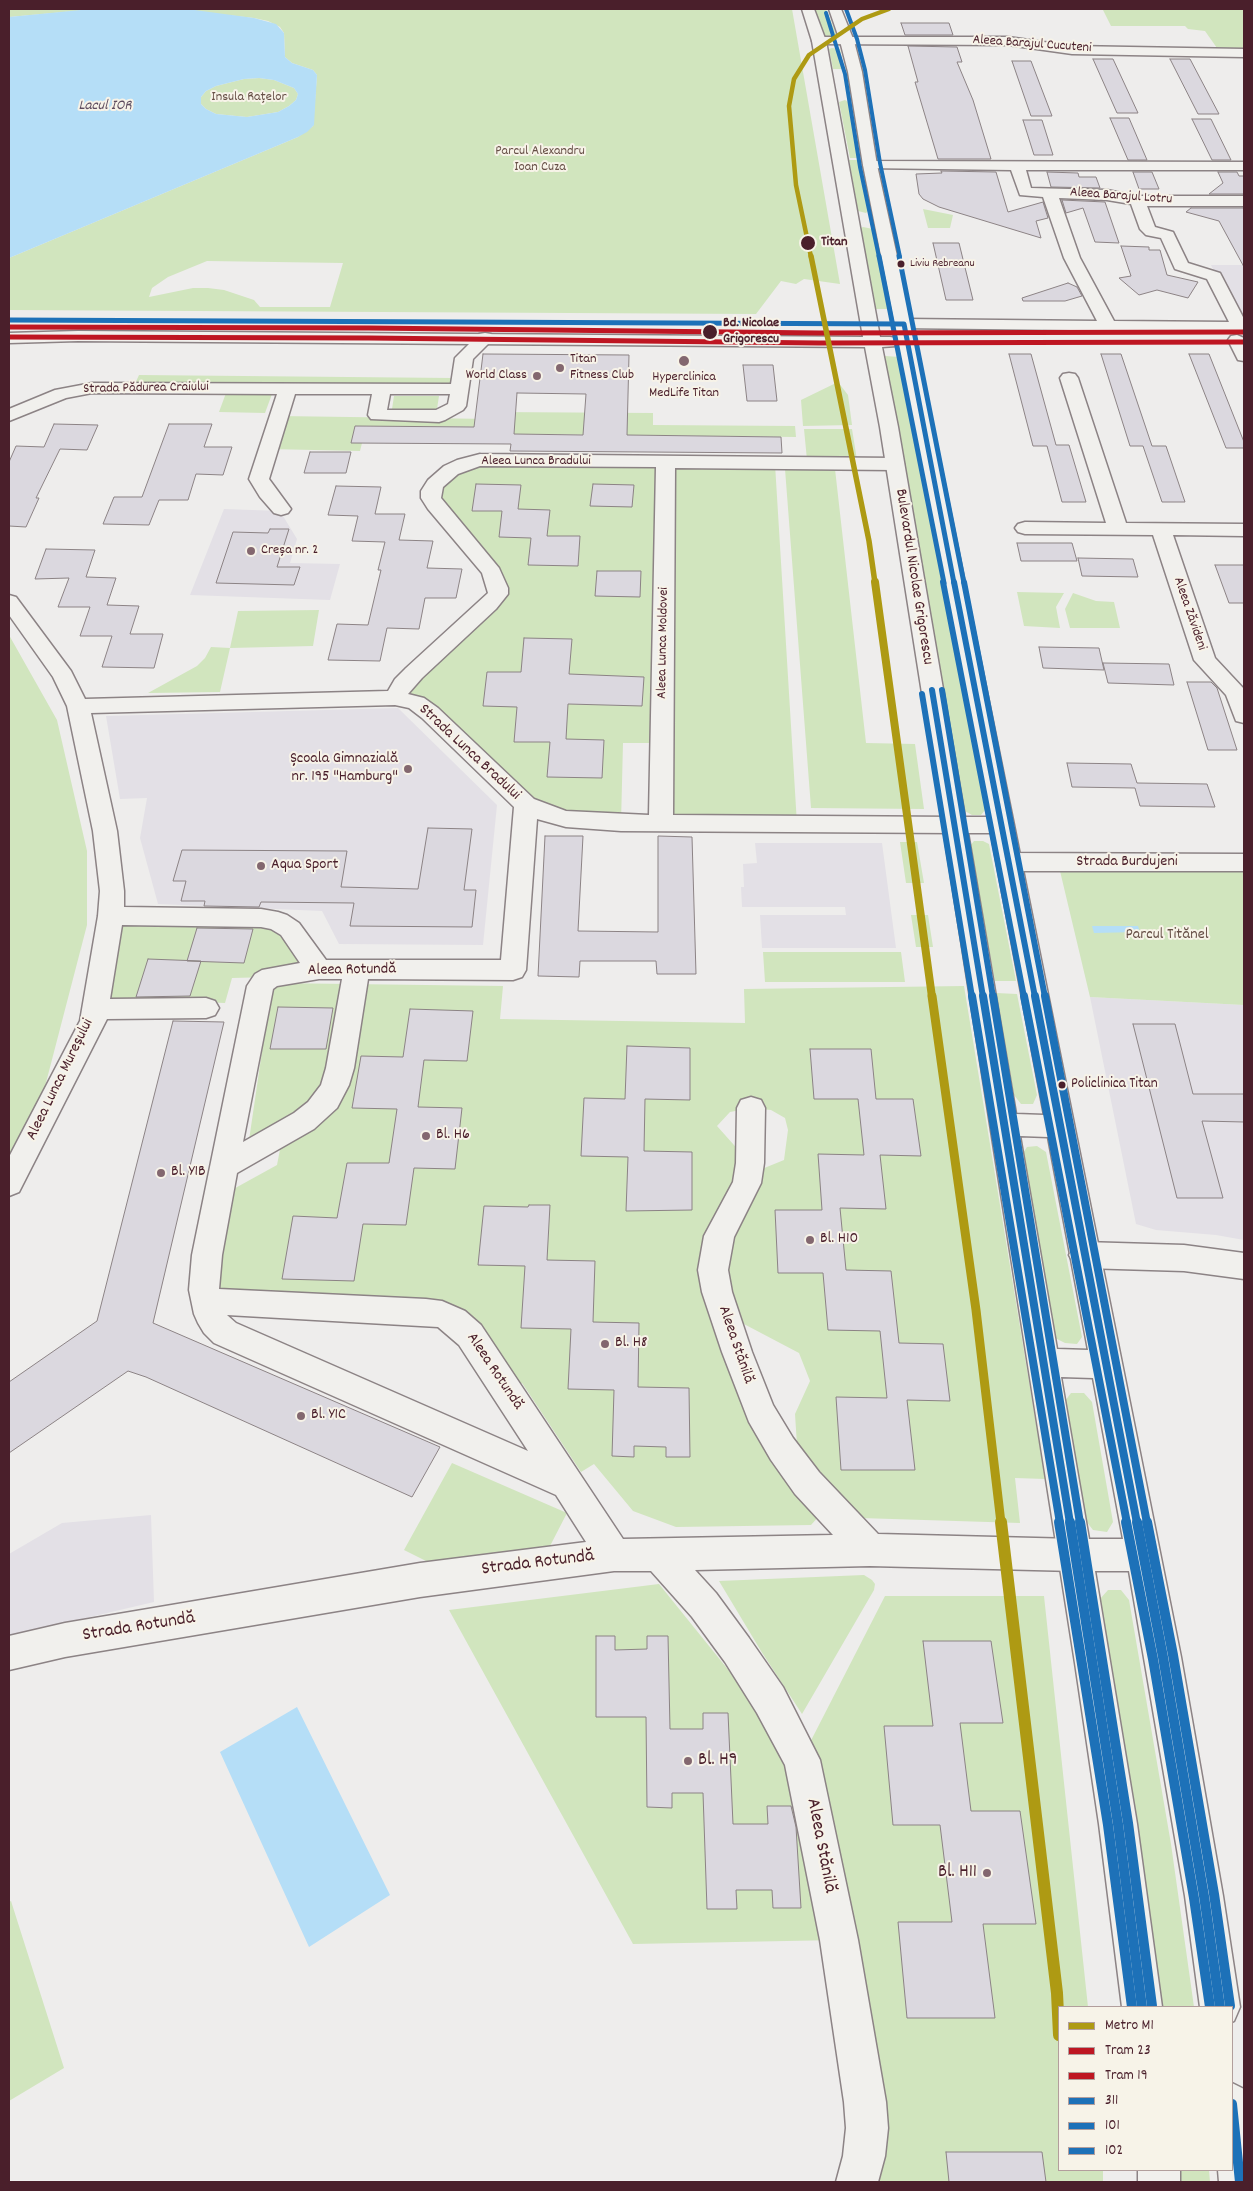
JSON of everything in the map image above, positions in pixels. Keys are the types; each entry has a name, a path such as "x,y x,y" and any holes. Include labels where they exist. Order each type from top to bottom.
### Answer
{"street":[{"name":"Bulevardul Nicolae Grigorescu","path":"808,9 820,41 955,825 1118,1824 1142,2006"},
{"path":"835,9 847,41 855,72 870,165 1002,826 1143,1555 1194,1835 1220,2006"},
{"name":"Aleea Barajul Cucuteni","path":"820,41 1008,41 1072,50 1244,53"},
{"name":"Aleea Barajul Lotru","path":"870,165 1244,166"},
{"name":"Aleea Barajul Lotru","path":"1017,165 1026,192 1107,195 1137,201 1244,201"},
{"path":"1049,192 1072,258 1108,325"},
{"path":"1137,201 1148,229 1152,232 1167,234 1181,266 1214,276 1242,338"},
{"path":"9,320 869,324 941,341 1242,338"},
{"path":"9,338 78,336 873,342 905,333 1108,325 1242,338"},
{"path":"444,338 464,358"},
{"path":"382,388 377,415 439,416 455,409 464,358 485,338"},
{"path":"1069,378 1118,529"},
{"name":"Strada Pădurea Craiului","path":"9,416 61,394 92,388 459,389"},
{"path":"281,509 259,479 288,388"},
{"name":"Aleea Lunca Bradului","path":"395,698 414,673 489,605 498,594 498,588 492,572 434,505 431,491 440,478 464,464 480,460 894,464"},
{"name":"Aleea Lunca Moldovei","path":"662,824 666,463"},
{"path":"1025,528 1244,530"},
{"name":"Aleea Zăvideni","path":"1161,530 1205,660 1236,693 1244,716"},
{"path":"9,601 63,676 78,706"},
{"name":"Strada Lunca Bradului","path":"78,706 395,698 416,703 430,713 526,805 547,814 588,822 1002,826"},
{"name":"Aleea Lunca Mureșului","path":"9,1184 87,1034 96,1009 111,916 111,884 105,831 78,706"},
{"name":"Aleea Rotundă","path":"526,805 513,970 319,969 271,978 264,981 260,986 204,1279 206,1302 215,1324 236,1339 569,1485"},
{"name":"Strada Burdujeni","path":"1009,862 1244,863"},
{"path":"111,916 261,918 278,921 290,929 319,969"},
{"path":"227,1165 304,1121 327,1100 335,1085 340,1068 357,969"},
{"path":"96,1009 206,1008"},
{"name":"Aleea Stănilă","path":"751,1108 750,1163 747,1182 719,1236 713,1270 717,1292 760,1412 782,1449 806,1483 870,1550"},
{"path":"1004,1125 1060,1126"},
{"path":"1084,1255 1184,1258 1244,1266"},
{"name":"Aleea Rotundă","path":"206,1302 426,1312 442,1314 454,1320 470,1335 614,1555"},
{"path":"1043,1363 1106,1364"},
{"name":"Strada Rotundă","path":"9,1653 65,1640 420,1580 614,1555 870,1550 1143,1555"},
{"name":"Aleea Stănilă","path":"658,1553 704,1605 737,1650 774,1708 802,1760 839,1940 865,2102 867,2128 864,2156 857,2182"},
{"path":"1233,2114 1240,2182"}],"shaded area":[{"path":"1211,265 1244,265 1244,318 1236,318"},
{"name":"Creșa nr. 2","path":"224,509 280,511 297,539 290,563 340,564 330,600 190,595"},
{"path":"398,708 497,805 483,945 339,944 322,911 158,904 140,838 147,798 120,799 106,716"},
{"path":"755,843 882,843 896,948 762,948 760,915 846,915 845,907 742,907 741,887 744,887 743,864 757,863"},
{"name":"Policlinica Titan","path":"1090,997 1244,1005 1244,1240 1216,1235 1156,1230 1136,1224"},
{"path":"151,1515 154,1602 9,1636 9,1554 62,1523"}],"green space":[{"path":"9,9 98,9 9,17"},
{"name":"Parcul Alexandru Ioan Cuza","path":"173,9 792,9 840,284 804,279 796,284 781,281 756,314 9,310 9,258 298,137 313,126 317,75 313,70 292,63 285,57 284,33 280,27 268,21","holes":["207,261 343,263 330,307 260,307 254,300 224,290 208,288 193,288 149,297 152,288 168,277"]},
{"path":"815,9 826,9 837,36 830,38 825,36"},
{"path":"1099,9 1244,9 1244,48 1217,48 1205,31 1188,29 1185,26 1111,26 1103,10"},
{"path":"829,49 840,49 844,69 833,69"},
{"name":"Insula Rațelor","path":"244,79 274,80 294,88 298,94 296,100 278,112 247,117 216,114 201,104 201,97 206,91 216,86"},
{"path":"845,100 848,102 859,158 850,158 839,102"},
{"path":"849,160 860,160 868,211 866,213 858,211"},
{"path":"923,209 953,215 950,228 928,228"},
{"path":"863,227 873,229 889,309 874,309 859,229"},
{"path":"885,356 900,357 985,810 981,815 972,815 963,810"},
{"path":"139,375 452,378 455,387 134,386"},
{"path":"838,382 848,395 852,425 803,426 801,400"},
{"path":"226,393 272,394 265,413 219,412"},
{"path":"394,396 439,396 437,409 392,409"},
{"path":"493,412 653,413 653,425 795,426 796,437 514,434 514,427 355,426 352,443 362,443 360,451 268,449 279,416 492,419"},
{"path":"804,429 852,429 857,460 807,460"},
{"path":"464,464 775,464 797,824 661,823 662,743 623,743 621,823 547,814 407,700 403,684 498,594 431,498"},
{"path":"785,469 835,469 866,743 915,744 924,809 811,808"},
{"path":"1017,592 1064,593 1056,607 1060,628 1024,626"},
{"path":"1073,593 1096,601 1114,602 1120,628 1070,628 1065,609"},
{"path":"319,610 313,646 230,648 238,611"},
{"path":"9,635 57,720 87,851 87,925 42,1098 9,1165"},
{"path":"211,647 230,648 220,692 148,693 197,666 205,658"},
{"path":"974,841 983,841 989,844 1016,981 995,981 970,846"},
{"path":"900,842 917,842 924,883 906,883"},
{"name":"Parcul Titănel","path":"1060,871 1244,872 1244,1005 1090,997"},
{"path":"911,915 928,915 933,947 916,947"},
{"path":"111,916 270,919 319,969 271,977 232,978 225,1003 98,998"},
{"path":"763,952 901,952 905,982 765,982"},
{"path":"272,983 503,986 500,1019 745,1023 744,989 964,986 1045,1479 1015,1478 1020,1523 860,1518 797,1445 795,1414 810,1381 799,1353 742,1323 728,1292 727,1253 757,1171 784,1160 788,1130 785,1118 771,1110 751,1108 730,1112 717,1126 750,1163 719,1236 737,1352 828,1506 811,1525 676,1527 633,1511 594,1464 581,1472 522,1383 507,1392 462,1326 204,1290 219,1197 277,1165 283,1134 247,1154"},
{"path":"996,993 1017,994 1037,1095 1033,1104 1021,1104 1014,1095"},
{"path":"1037,1146 1046,1152 1082,1337 1077,1344 1065,1343 1055,1338 1023,1153 1027,1147"},
{"path":"1071,1393 1084,1393 1092,1402 1113,1522 1107,1532 1093,1530 1086,1521 1065,1401"},
{"path":"452,1463 567,1513 550,1546 434,1565 404,1550"},
{"path":"864,1575 875,1584 874,1590 802,1714 719,1581"},
{"path":"659,1584 801,1760 885,1596 1044,1596 1088,2006 1058,2006 1058,2171 1103,2171 1103,2182 857,2182 864,2156 838,1940 633,1944 449,1610"},
{"path":"1108,1590 1121,1590 1129,1600 1171,1844 1194,2006 1161,2006 1100,1599"},
{"path":"11,1901 64,2068 9,2101 9,1902"},
{"path":"1173,2171 1209,2171 1210,2182 1174,2182"}],"water":[{"name":"Lacul IOR","path":"91,9 187,9 254,18 276,24 284,33 285,57 292,63 313,70 317,75 314,125 298,137 9,258 9,17","holes":["244,79 274,80 294,88 298,94 296,100 278,112 247,117 216,114 201,104 201,97 206,91 216,86"]},
{"path":"1092,926 1138,926 1140,932 1094,933"},
{"path":"297,1707 390,1895 309,1947 220,1752"}],"building":[{"path":"901,23 949,23 953,35 905,35"},
{"path":"908,46 957,47 962,62 957,62 973,100 991,159 938,159 915,82 918,82"},
{"path":"1093,59 1113,59 1138,113 1117,113"},
{"path":"1170,59 1190,59 1219,114 1198,114"},
{"path":"1012,61 1031,61 1052,116 1031,116"},
{"path":"1110,118 1129,118 1147,160 1128,160"},
{"path":"1192,119 1211,119 1231,160 1212,160"},
{"path":"1023,120 1042,120 1053,155 1034,155"},
{"path":"941,171 996,172 1008,212 1043,202 1048,218 1036,221 1041,238 939,207 923,199 919,194 916,174 942,173"},
{"path":"1047,172 1078,173 1079,177 1096,177 1100,188 1051,187"},
{"path":"1133,172 1152,172 1159,189 1139,189"},
{"path":"1218,172 1237,172 1239,176 1244,176 1244,194 1209,194 1223,183"},
{"path":"1062,200 1105,202 1119,243 1095,242 1083,208 1066,213"},
{"path":"1191,208 1244,208 1244,267 1219,221 1186,212"},
{"path":"933,243 959,243 973,300 946,300"},
{"path":"1121,246 1149,247 1149,250 1160,250 1167,275 1198,282 1188,298 1157,290 1139,295 1119,278 1131,276"},
{"path":"1068,283 1077,287 1082,296 1065,301 1023,301 1022,298"},
{"path":"483,354 629,355 627,435 781,437 782,453 510,451 511,444 351,443 355,426 474,427","holes":["517,393 586,394 583,435 514,434"]},
{"path":"1009,354 1031,354 1056,445 1069,445 1086,502 1062,502 1047,446 1033,446"},
{"path":"1101,354 1121,354 1152,446 1166,446 1185,502 1162,502 1143,446 1130,446"},
{"path":"1189,354 1209,354 1244,442 1244,448 1226,448"},
{"path":"743,365 773,365 777,401 747,401"},
{"path":"54,424 98,425 87,450 60,449 36,498 39,498 26,527 9,526 9,462 16,446 44,447"},
{"path":"169,424 212,424 204,447 232,447 223,475 196,474 188,500 159,500 149,525 103,524 114,497 142,497"},
{"path":"310,452 351,452 346,473 304,473"},
{"path":"476,484 521,485 518,509 550,510 547,536 580,536 578,566 528,565 531,538 499,537 502,511 472,511"},
{"path":"593,484 634,485 632,507 590,506"},
{"path":"336,486 381,487 375,514 405,514 399,540 433,541 427,568 462,569 456,598 425,598 419,629 387,628 380,661 328,660 337,624 368,625 381,570 378,570 385,542 352,541 358,516 328,515"},
{"path":"270,529 289,529 277,567 300,567 294,585 216,583 233,532 268,533"},
{"path":"1017,543 1072,543 1077,561 1021,561"},
{"path":"46,549 95,550 86,577 116,578 107,605 139,606 130,634 163,634 154,668 102,667 112,636 80,636 90,607 58,607 69,578 35,579"},
{"path":"1078,558 1133,559 1138,577 1082,576"},
{"path":"1215,565 1244,565 1244,603 1229,603"},
{"path":"597,571 641,571 640,597 595,596"},
{"path":"524,638 572,639 569,674 644,677 642,706 568,704 566,739 604,740 602,778 547,777 550,742 514,742 517,707 483,706 487,672 521,672"},
{"path":"1039,647 1099,648 1104,670 1043,668"},
{"path":"1103,663 1169,664 1174,685 1108,683"},
{"path":"1187,682 1211,682 1217,688 1237,750 1208,750"},
{"path":"1067,763 1131,764 1137,783 1207,784 1215,807 1140,806 1135,788 1072,787"},
{"path":"428,828 472,829 464,890 476,890 472,927 350,926 354,903 261,902 259,907 204,906 205,901 181,901 186,881 173,881 182,850 347,851 341,887 418,889"},
{"path":"545,836 583,836 578,931 658,932 658,836 692,837 696,974 657,974 656,961 580,961 579,977 538,976"},
{"path":"197,928 253,929 244,963 187,961"},
{"path":"148,959 201,961 190,996 136,997"},
{"path":"278,1007 333,1008 326,1049 270,1049"},
{"name":"Bl. H6","path":"410,1009 473,1011 467,1061 424,1060 418,1107 462,1108 455,1169 414,1168 406,1225 363,1224 354,1281 282,1279 293,1216 337,1218 347,1163 389,1163 397,1109 352,1108 361,1056 403,1057"},
{"path":"173,1021 224,1022 153,1323 440,1447 412,1497 146,1377 128,1371 9,1453 9,1382 97,1321"},
{"name":"Policlinica Titan","path":"1133,1024 1175,1024 1193,1094 1244,1094 1244,1122 1202,1121 1223,1198 1177,1198"},
{"path":"627,1046 690,1048 690,1100 645,1099 644,1151 692,1152 692,1210 626,1211 628,1157 581,1156 584,1098 625,1099"},
{"name":"Bl. H10","path":"810,1049 871,1049 876,1099 913,1099 921,1156 880,1155 886,1209 840,1208 846,1270 891,1271 899,1343 943,1344 950,1401 907,1400 915,1470 841,1470 836,1397 887,1398 880,1331 828,1330 823,1273 778,1273 775,1210 822,1210 818,1154 864,1155 858,1099 814,1099"},
{"name":"Bl. H8","path":"529,1205 550,1205 547,1260 595,1261 593,1322 639,1323 638,1387 689,1388 690,1457 666,1457 666,1447 634,1446 634,1457 612,1456 614,1390 568,1389 571,1329 521,1328 525,1266 478,1265 484,1206 528,1207"},
{"name":"Bl. H9","path":"596,1636 615,1636 615,1650 647,1649 647,1636 668,1636 670,1729 703,1729 703,1713 728,1713 733,1824 768,1824 767,1806 791,1806 796,1827 801,1908 773,1908 772,1890 736,1890 737,1909 707,1909 703,1793 672,1793 672,1808 647,1807 646,1717 596,1717"},
{"name":"Bl. H11","path":"923,1641 991,1641 1003,1723 960,1723 971,1811 1020,1811 1036,1924 983,1924 995,2018 907,2018 898,1922 952,1922 940,1825 893,1825 884,1726 933,1726"},
{"path":"946,2152 1042,2152 1046,2182 949,2182"}],"metro line":[{"name":"M1","path":"889,9 862,19 809,55 794,79 789,106 796,185 869,541 976,1310 1058,2014"}],"tram line":[{"name":"23","path":"9,327 369,328 819,333 1244,332"},
{"name":"19","path":"9,337 369,338 819,343 1244,342"}],"transit line":[{"name":"102","path":"846,9 857,39 865,70 880,163 919,350 1173,1655 1214,1894 1230,2006"},
{"name":"101","path":"826,13 845,74 860,167 899,354 1153,1659 1194,1898 1210,2006"},
{"name":"311","path":"9,320 904,324 1163,1657 1204,1896 1220,2006"},
{"name":"311","path":"932,690 1093,1663 1118,1824 1142,2006"},
{"name":"102","path":"942,690 1103,1661 1128,1823 1152,2006"},
{"name":"101","path":"922,694 1083,1665 1108,1825 1132,2006"},
{"name":"311","path":"1233,2114 1240,2182"}],"place":[{"name":"Titan","path":"808,243"},
{"name":"Liviu Rebreanu","path":"901,264"},
{"name":"Bd. Nicolae Grigorescu","path":"710,332"},
{"name":"Hyperclinica MedLife Titan","path":"684,361"},
{"name":"Titan Fitness Club","path":"560,368"},
{"name":"World Class","path":"537,376"},
{"name":"Creșa nr. 2","path":"251,551"},
{"name":"Școala Gimnazială nr. 195 \"Hamburg\"","path":"408,769"},
{"name":"Aqua Sport","path":"261,866"},
{"name":"Policlinica Titan","path":"1062,1085"},
{"name":"Bl. H6","path":"426,1136"},
{"name":"Bl. Y1B","path":"161,1173"},
{"name":"Bl. H10","path":"810,1240"},
{"name":"Bl. H8","path":"605,1344"},
{"name":"Bl. Y1C","path":"301,1416"},
{"name":"Bl. H9","path":"688,1761"},
{"name":"Bl. H11","path":"987,1873"}]}
